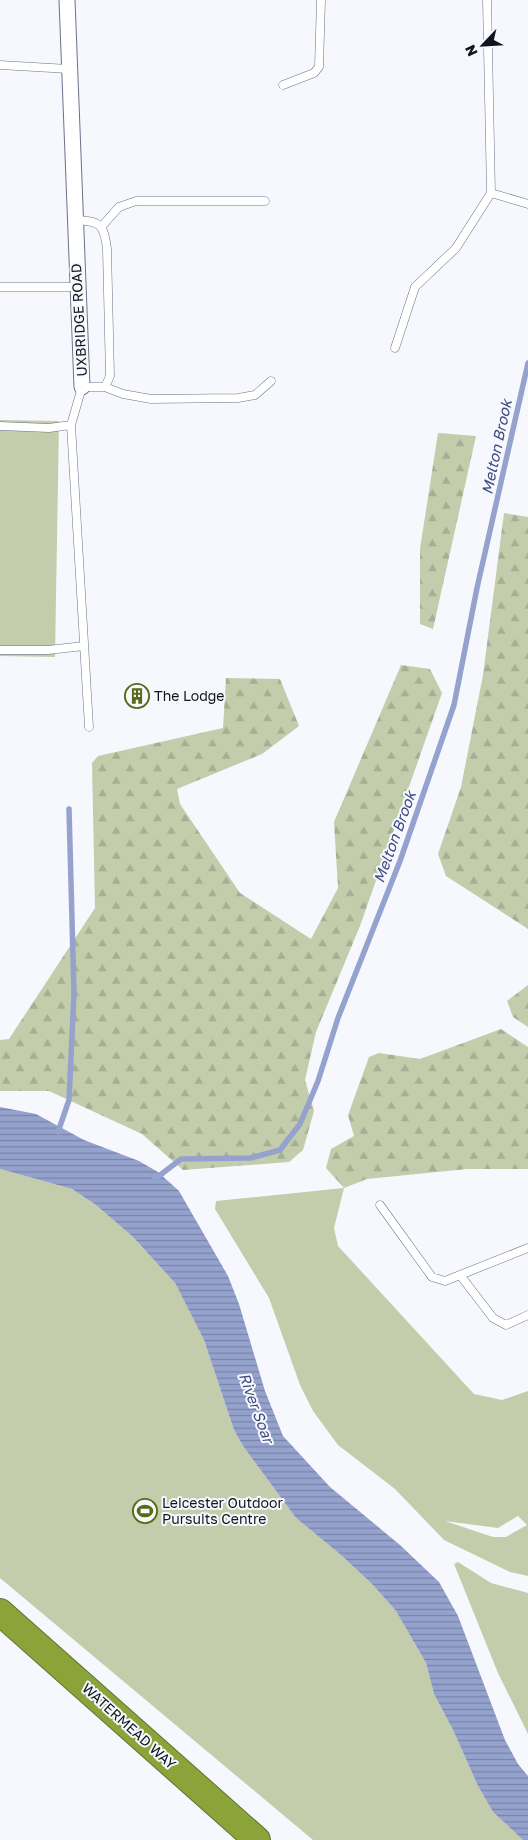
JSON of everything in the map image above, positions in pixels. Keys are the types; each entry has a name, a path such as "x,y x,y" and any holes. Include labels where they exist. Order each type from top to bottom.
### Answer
{"highway":[{"name":"WATERMEAD WAY","path":"0,1612 257,1840"}],"street":[{"name":"UXBRIDGE ROAD","path":"67,0 74,220 82,387"}],"lane":[{"path":"283,85 314,73 319,67 321,0"},
{"path":"395,348 415,287 456,248 491,193 487,0"},
{"path":"0,65 69,69"},
{"path":"491,193 528,204"},
{"path":"102,226 119,207 136,201 265,201"},
{"path":"74,220 94,221 102,226 105,234 107,248 110,376 105,387"},
{"path":"0,287 77,287"},
{"path":"82,387 105,387 124,394 151,399 238,398 255,395 271,382"},
{"name":"UXBRIDGE ROAD","path":"82,387 71,425 89,727"},
{"path":"0,426 49,428 71,425"},
{"path":"0,650 48,650 84,646"},
{"path":"380,1205 432,1277 446,1281 528,1248"},
{"path":"460,1275 493,1318 506,1325 528,1314"}],"green space":[{"path":"0,420 59,421 55,657 0,656"},
{"path":"438,433 476,436 433,629 420,624 420,549"},
{"path":"504,513 528,517 528,929 446,876 438,854 461,787 483,675"},
{"path":"401,665 430,669 442,693 360,926 316,1032 305,1080 314,1111 303,1150 289,1162 183,1170 142,1134 49,1091 0,1091 0,1040 9,1039 95,908 92,763 98,756 223,728 226,678 280,679 299,726 262,754 177,789 180,804 240,893 311,939 338,888 334,822"},
{"path":"528,985 528,1027 513,1017 507,1001"},
{"path":"501,1029 528,1047 528,1169 467,1169 367,1179 344,1188 326,1168 331,1149 354,1136 348,1115 369,1057 379,1053 420,1059"},
{"name":"Leicester Outdoor Pursuits Centre","path":"0,1169 72,1189 96,1205 133,1237 175,1283 204,1340 234,1430 243,1446 296,1518 341,1555 373,1585 396,1611 426,1663 434,1694 453,1730 478,1786 493,1812 523,1840 313,1840 0,1578"},
{"path":"344,1188 334,1228 338,1246 474,1394 502,1400 528,1391 528,1576 510,1572 444,1540 395,1489 338,1445 313,1411 300,1385 269,1298 215,1209 216,1201","holes":["518,1516 527,1525 506,1537 493,1537 445,1521 498,1528"]},
{"path":"458,1562 491,1583 528,1593 528,1734 498,1673 454,1564"}],"water":[{"name":"River Soar","path":"0,1107 36,1114 84,1140 139,1161 158,1172 179,1191 228,1276 239,1304 265,1391 283,1436 330,1487 400,1545 439,1582 458,1616 505,1740 518,1764 528,1776 528,1840 523,1840 493,1812 478,1786 453,1730 434,1694 426,1663 396,1611 373,1585 341,1555 296,1518 243,1446 234,1430 204,1340 175,1283 133,1237 96,1205 72,1189 0,1169"}],"waterway":[{"name":"Melton Brook","path":"154,1177 159,1176 181,1159 251,1158 280,1150 300,1124 318,1081 338,1018 400,861 454,705 477,588 528,363"},
{"path":"58,1132 69,1100 74,993 69,809"}],"place":[{"name":"The Lodge","path":"137,696"},
{"name":"Leicester Outdoor Pursuits Centre","path":"145,1511"}]}
